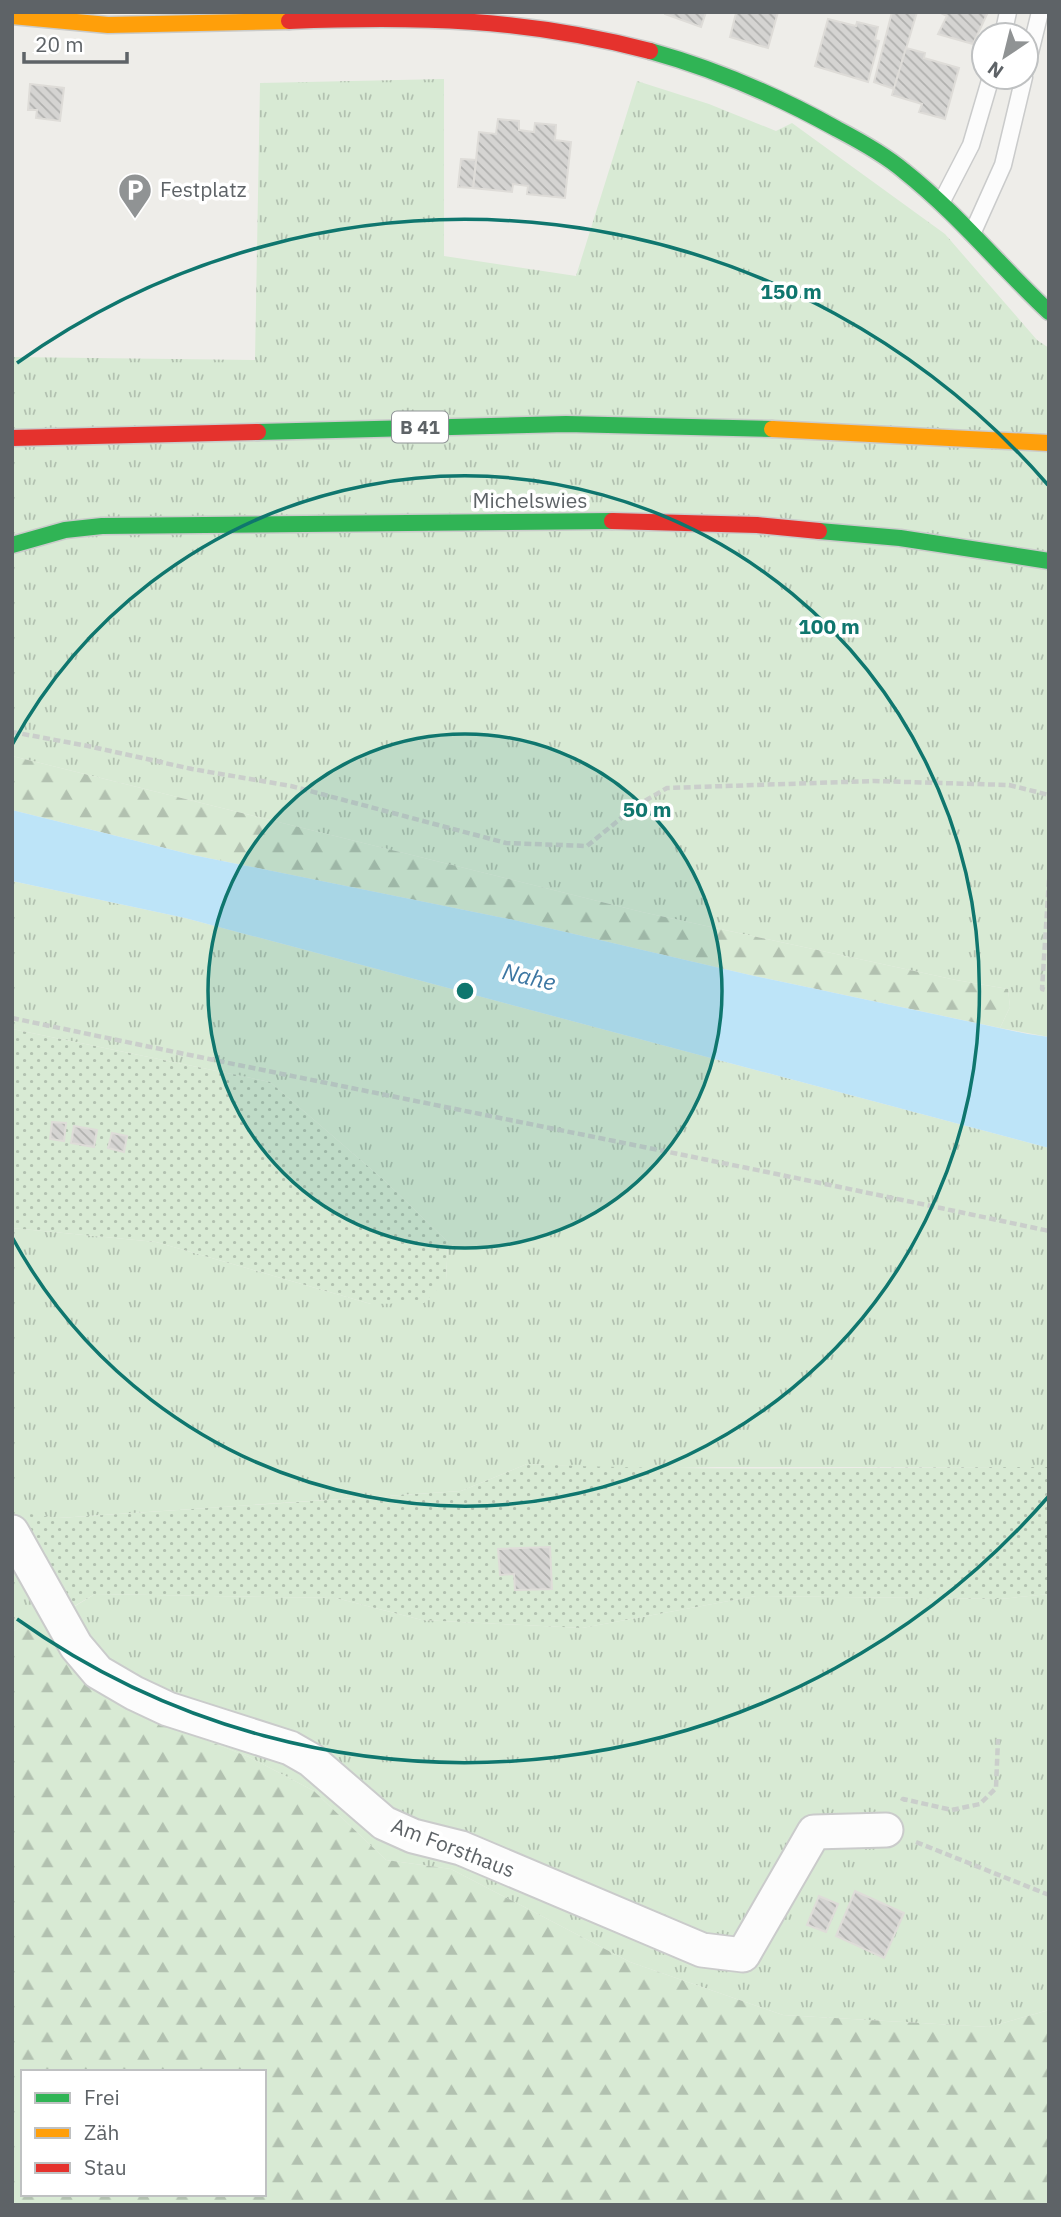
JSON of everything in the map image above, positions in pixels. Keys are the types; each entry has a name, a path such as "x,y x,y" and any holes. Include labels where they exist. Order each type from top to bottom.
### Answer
{"street":[{"path":"12,16 58,24 152,27 440,18 496,21 586,35 646,48 701,66 793,106 846,134 901,168 940,203 1049,312"},
{"name":"B 41","path":"12,438 566,424 841,430 1049,443"},
{"name":"Michelswies","path":"12,545 65,530 102,526 611,521 757,525 887,537 1049,561"},
{"name":"Am Forsthaus","path":"12,1532 76,1646 98,1672 168,1709 290,1748 311,1760 384,1823 413,1836 461,1848 702,1950 743,1955 814,1832 886,1830"}],"lane":[{"path":"940,203 971,145 987,91"},
{"path":"971,236 1003,165 1021,91"}],"path":[{"path":"12,733 291,786 506,844 587,846 636,806 667,788 874,781 1009,785 1049,795"},
{"path":"1049,880 1042,989 1049,991"},
{"path":"12,1018 312,1082 808,1180 1049,1231"},
{"path":"998,1739 996,1788 980,1804 951,1810 903,1798 886,1830 1049,1895"}],"green space":[{"path":"444,79 444,256 576,276 637,81 709,104 776,131 792,123 945,234 1037,340 1049,348 1049,1037 1000,1028 1010,1007 1008,989 642,912 12,756 12,357 255,360 260,83"},
{"path":"12,756 642,912 1008,989 1010,1007 1000,1028 750,975 514,920 193,855 12,810"},
{"path":"12,881 185,918 1049,1148 1049,1467 632,1469 527,1464 461,1491 58,1518 24,1514 72,1608 95,1594 336,1598 422,1620 582,1628 756,1596 1000,1599 1049,1594 1049,2010 989,2027 783,2015 630,1962 451,1869 386,1860 314,1791 249,1757 173,1727 31,1620 12,1632 12,1228 156,1242 371,1304 446,1280 448,1242 385,1181 270,1082 12,1029"},
{"path":"12,1029 270,1082 385,1181 448,1242 446,1280 424,1303 371,1304 156,1242 12,1228"},
{"path":"527,1464 723,1468 1049,1467 1049,1594 1000,1599 756,1596 582,1628 422,1620 336,1598 95,1594 71,1608 23,1513 59,1518 461,1491"},
{"path":"31,1620 50,1628 173,1727 249,1757 314,1791 386,1860 451,1869 630,1962 783,2015 989,2027 1049,2010 1049,2205 12,2205 12,1632"}],"water":[{"name":"Nahe","path":"12,810 193,855 514,920 750,975 1049,1037 1049,1148 185,918 12,881"}],"building":[{"path":"665,12 706,12 701,27"},
{"path":"734,12 778,12 768,48 730,37 736,13"},
{"path":"892,12 917,12 894,89 874,82"},
{"path":"939,12 988,12 984,21 970,21 970,43 938,34 947,16"},
{"path":"828,19 856,26 857,22 878,27 875,40 879,41 868,82 815,66"},
{"path":"906,48 925,53 924,58 959,68 945,119 919,112 922,104 892,95"},
{"path":"30,84 64,88 60,121 36,118 37,110 28,110"},
{"path":"498,119 519,121 519,130 534,132 535,123 556,125 555,140 571,142 565,198 527,194 528,186 513,184 512,192 473,188 479,132 496,134"},
{"path":"461,159 476,160 473,188 458,187"},
{"path":"52,1122 66,1123 64,1141 50,1139"},
{"path":"74,1126 97,1130 94,1147 71,1143"},
{"path":"112,1133 127,1136 124,1152 108,1148"},
{"path":"550,1547 552,1589 515,1590 514,1574 500,1575 498,1549"},
{"path":"855,1891 904,1913 884,1958 836,1936"},
{"path":"819,1896 838,1904 826,1932 807,1925"}],"traffic: fast":[{"path":"650,51 698,66 769,95 880,153 942,204 1049,312"},
{"path":"258,432 566,424 772,429"},
{"path":"12,545 65,530 102,526 612,521"},
{"path":"819,531 900,538 1049,561"}],"traffic: slow":[{"path":"12,16 108,25 289,21"},
{"path":"772,429 1049,443"}],"traffic: jam":[{"path":"289,21 382,19 471,22 559,32 650,51"},
{"path":"12,438 258,432"},
{"path":"612,521 757,525 819,531"}],"place":[{"name":"Festplatz","path":"135,220"}]}
